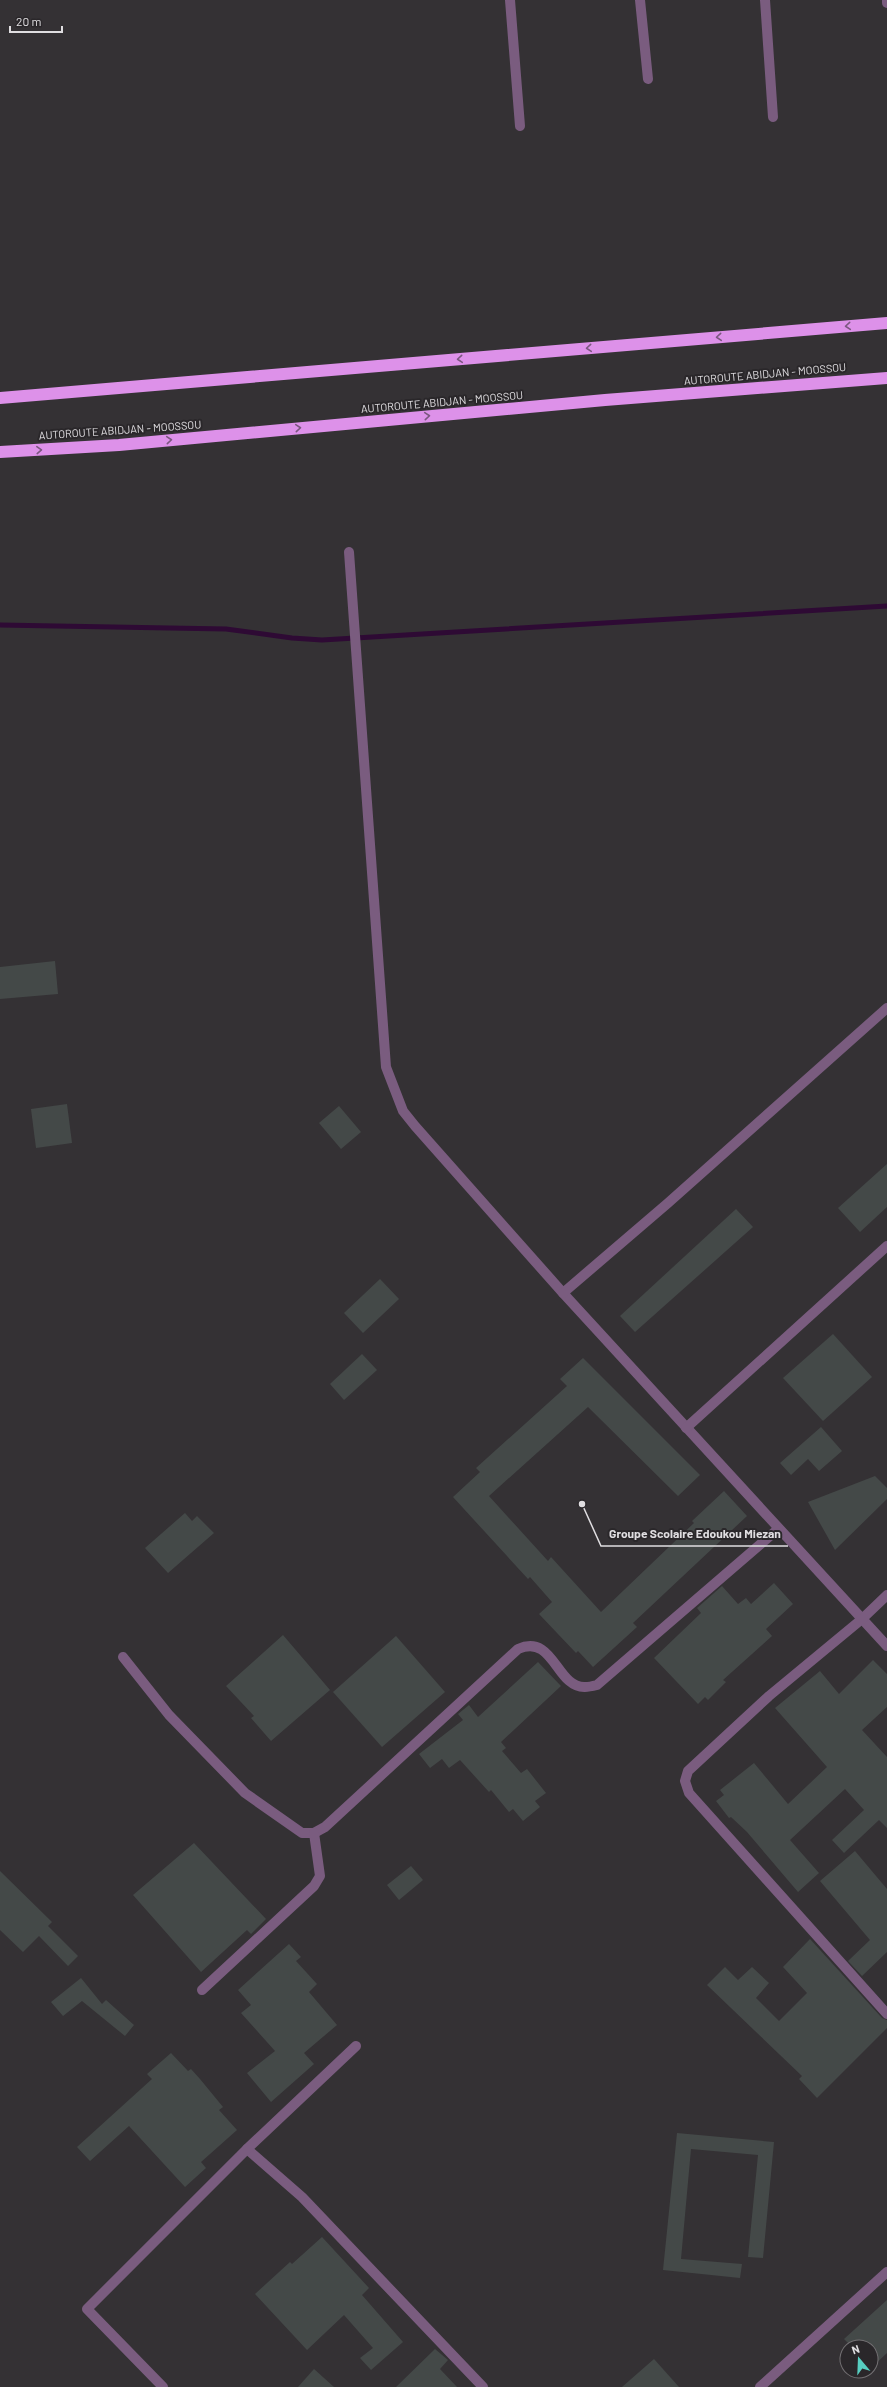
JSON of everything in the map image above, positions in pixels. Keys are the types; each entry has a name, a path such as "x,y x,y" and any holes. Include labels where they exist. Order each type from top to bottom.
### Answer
{"highway":[{"path":"0,398 887,323"},
{"name":"AUTOROUTE ABIDJAN - MOOSSOU","path":"0,452 119,445 605,400 887,378"}],"street":[{"path":"510,0 520,126"},
{"path":"640,0 648,79"},
{"path":"765,0 773,117"},
{"path":"349,552 386,1067 403,1111 563,1293 887,1646"},
{"path":"563,1293 668,1203 887,1008"},
{"path":"686,1428 887,1246"},
{"path":"123,1657 169,1715 245,1793 302,1833 314,1833 325,1827 518,1649 528,1644 540,1648 570,1681 583,1688 597,1685 778,1529"},
{"path":"887,1595 862,1619 769,1696 688,1771 685,1781 689,1793 887,2014"},
{"path":"202,1990 314,1886 320,1876 314,1833"},
{"path":"163,2387 87,2310 247,2150 356,2046"},
{"path":"247,2150 308,2202 483,2387"},
{"path":"760,2387 887,2272"}],"building":[{"path":"55,961 58,994 0,999 0,967"},
{"path":"67,1104 72,1143 36,1148 31,1109"},
{"path":"339,1106 361,1132 341,1149 319,1123"},
{"path":"887,1164 887,1207 860,1232 838,1208"},
{"path":"736,1209 753,1227 635,1332 620,1316"},
{"path":"380,1279 399,1299 363,1333 344,1313"},
{"path":"833,1334 872,1377 823,1421 783,1378"},
{"path":"362,1354 377,1370 344,1400 330,1384"},
{"path":"583,1358 700,1475 678,1496 588,1407 489,1496 548,1561 551,1557 601,1612 694,1523 692,1521 724,1491 747,1516 633,1623 637,1627 593,1667 578,1651 576,1653 539,1614 552,1602 530,1577 528,1579 453,1497 480,1472 476,1468 567,1386 560,1379"},
{"path":"821,1427 842,1451 819,1471 808,1459 791,1475 780,1463"},
{"path":"875,1476 887,1488 887,1499 835,1550 808,1502"},
{"path":"185,1513 192,1521 197,1516 214,1533 168,1573 145,1548"},
{"path":"774,1583 793,1604 766,1629 772,1636 723,1680 726,1682 708,1700 705,1697 698,1704 654,1658 701,1613 697,1608 722,1586 738,1604 746,1598 751,1604"},
{"path":"283,1635 330,1690 271,1741 251,1718 254,1716 226,1686"},
{"path":"396,1636 445,1692 382,1747 333,1692"},
{"path":"873,1660 887,1674 887,1707 862,1730 887,1757 887,1828 879,1820 844,1853 832,1840 864,1810 845,1789 790,1840 819,1873 798,1892 747,1832 731,1817 729,1818 716,1801 724,1795 720,1790 754,1763 788,1804 827,1767 775,1708 820,1671 839,1694"},
{"path":"538,1662 561,1686 501,1742 506,1748 502,1751 521,1773 527,1769 546,1793 535,1801 540,1807 523,1821 513,1809 509,1812 491,1790 489,1792 460,1760 449,1768 442,1759 430,1768 419,1754 463,1720 458,1714 469,1705 478,1717"},
{"path":"194,1843 266,1919 251,1934 247,1930 201,1972 133,1895"},
{"path":"855,1851 887,1889 887,1952 862,1976 848,1961 870,1940 820,1881"},
{"path":"411,1866 423,1880 399,1900 387,1885"},
{"path":"0,1871 52,1922 48,1926 78,1956 68,1966 39,1936 23,1952 0,1930"},
{"path":"810,1939 882,2018 887,2020 887,2028 817,2098 799,2079 802,2076 707,1985 725,1967 738,1980 752,1967 769,1983 756,1998 779,2021 807,1993 783,1967"},
{"path":"289,1944 301,1957 296,1961 317,1984 309,1992 337,2025 304,2053 314,2064 271,2102 247,2073 275,2051 241,2013 251,2005 238,1990"},
{"path":"81,1978 102,2004 106,2000 134,2025 125,2036 82,2001 63,2016 51,2002"},
{"path":"171,2053 188,2071 191,2069 200,2079 223,2107 219,2110 237,2130 201,2162 206,2168 185,2187 129,2126 90,2161 77,2147 152,2079 147,2074"},
{"path":"677,2133 774,2142 763,2258 748,2257 758,2155 691,2149 681,2259 742,2264 740,2278 663,2270"},
{"path":"322,2237 369,2288 362,2295 403,2342 371,2370 360,2358 373,2348 344,2315 307,2350 255,2294 290,2262 292,2264"},
{"path":"887,2300 887,2353 879,2360 879,2339 844,2339"},
{"path":"435,2349 448,2360 440,2369 457,2387 396,2387"},
{"path":"654,2359 679,2387 622,2387"},
{"path":"314,2369 334,2387 298,2387"}],"waterway":[{"path":"0,625 226,629 292,638 322,640 887,606"}],"place":[{"name":"Groupe Scolaire Edoukou Miezan","path":"582,1504"}]}
